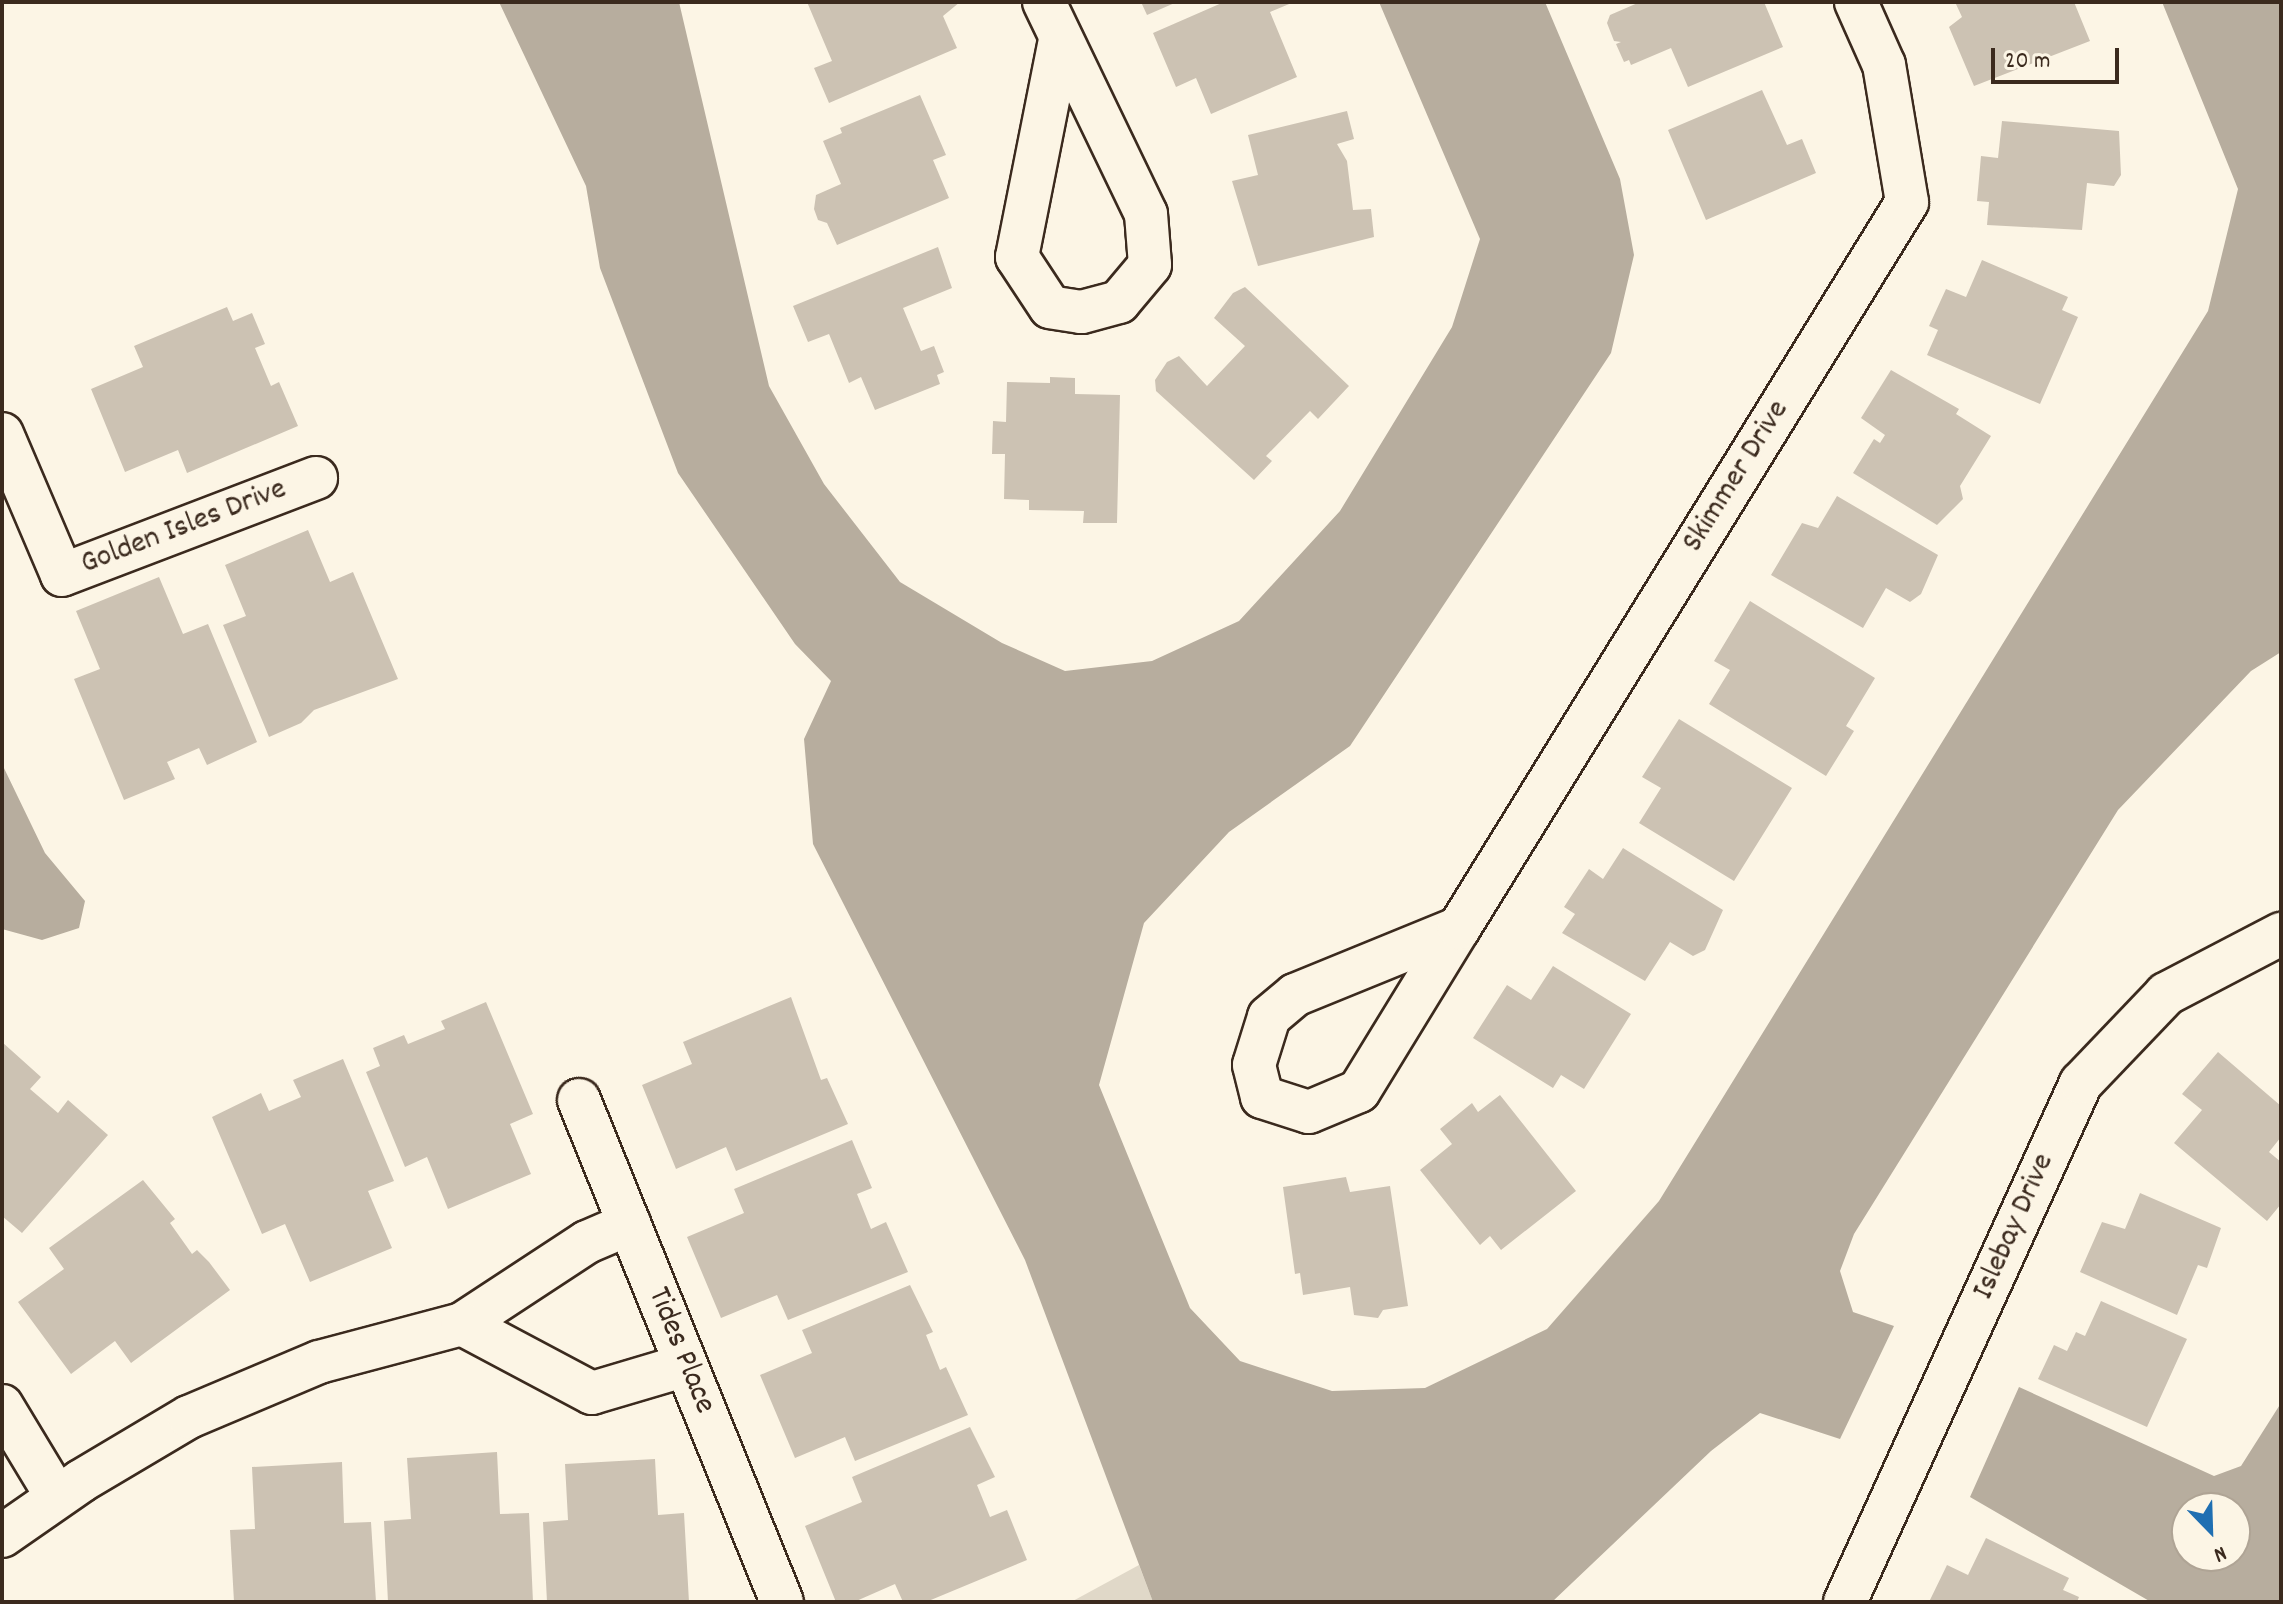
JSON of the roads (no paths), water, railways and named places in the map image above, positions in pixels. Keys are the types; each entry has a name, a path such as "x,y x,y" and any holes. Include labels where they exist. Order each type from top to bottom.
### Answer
{"street":[{"path":"1044,2 1146,214 1150,265 1119,302 1081,312 1050,307 1017,257 1060,40"},
{"name":"Skimmer Drive","path":"1459,928 1295,995 1269,1017 1254,1065 1262,1097 1309,1112 1359,1091 1907,202 1884,65 1856,2"},
{"name":"Golden Isles Drive","path":"2,434 62,575 316,478"},
{"name":"Islebay Drive","path":"1845,1602 2081,1083 2166,994 2281,934"},
{"name":"Tides Place","path":"579,1100 782,1602"},
{"path":"2,1536 57,1497 189,1417 319,1362 462,1324 587,1242 629,1224"},
{"path":"462,1324 592,1393 686,1365"},
{"path":"2,1406 57,1497"}]}
